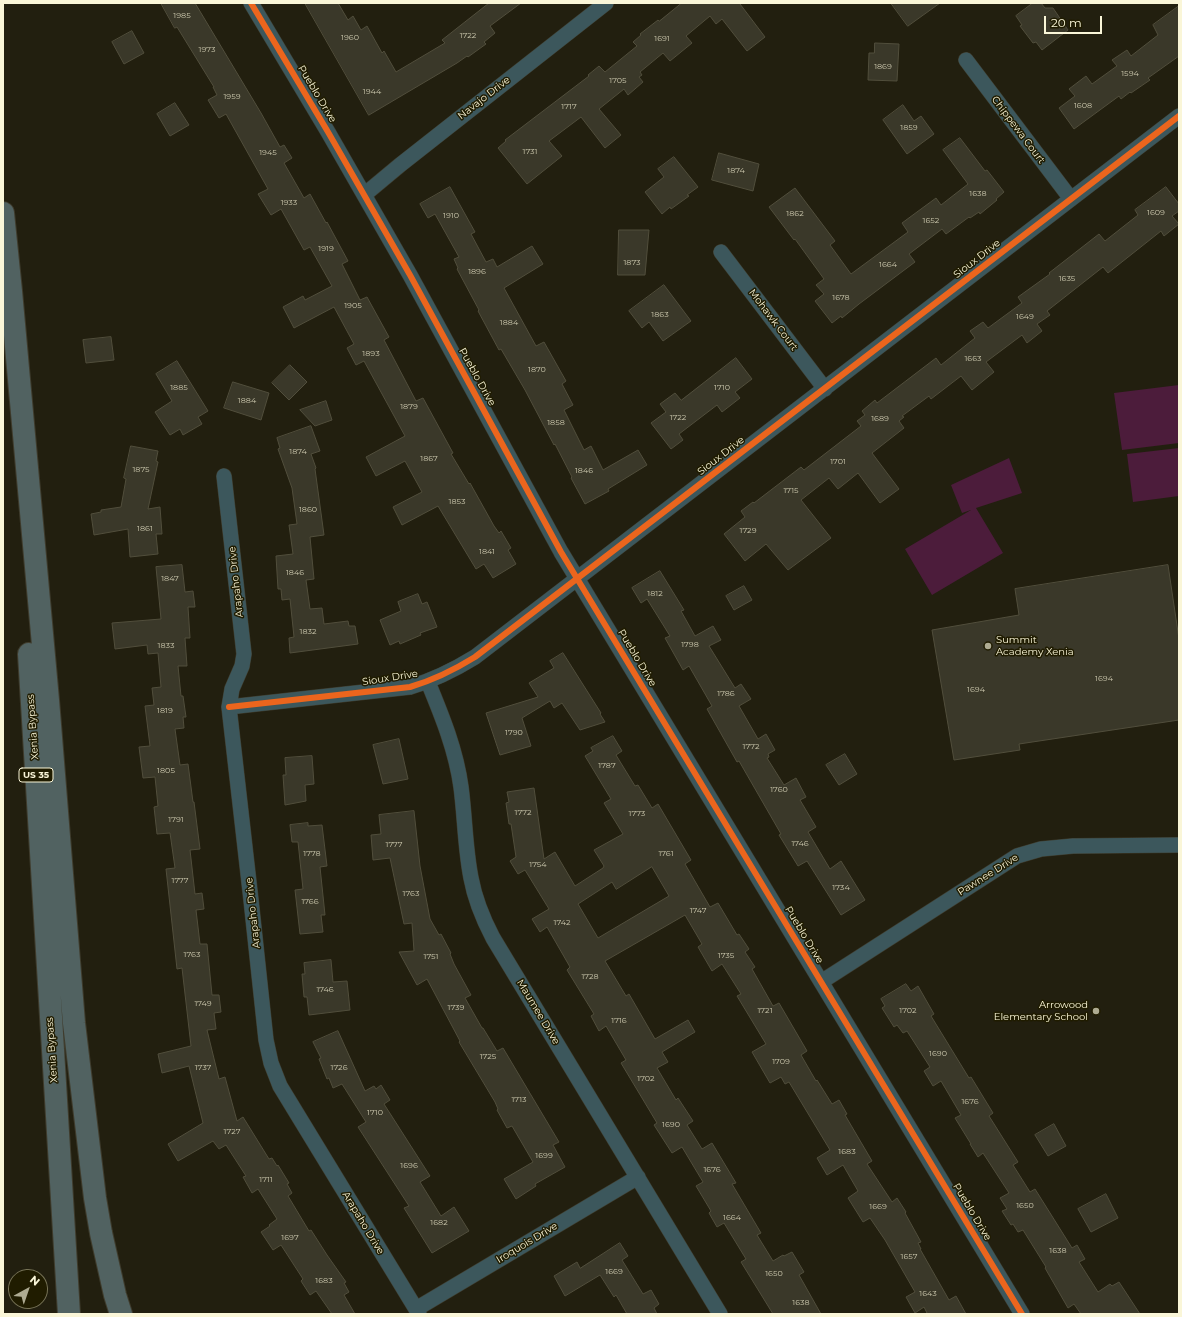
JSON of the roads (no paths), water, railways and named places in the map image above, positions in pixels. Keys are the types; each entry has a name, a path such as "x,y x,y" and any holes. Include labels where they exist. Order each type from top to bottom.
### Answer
{"highway":[{"path":"3,213 46,676 74,1023 95,1198 101,1233 115,1295 121,1314"},
{"name":"Xenia Bypass","path":"3,235 69,1314"}],"street":[{"name":"Pueblo Drive","path":"251,3 410,275 561,552 1022,1314"},
{"name":"Navajo Drive","path":"364,195 606,3"},
{"name":"Chippewa Court","path":"966,60 1071,199"},
{"name":"Sioux Drive","path":"229,707 410,687 428,682 475,658 1179,116"},
{"name":"Mohawk Court","path":"720,252 825,389"},
{"name":"Arapaho Drive","path":"224,476 244,654 242,666 232,689 229,707 252,900 266,1040 271,1063 280,1086 417,1312"},
{"name":"Maumee Drive","path":"428,682 449,733 456,760 461,787 471,878 482,917 493,938 720,1314"},
{"name":"Pawnee Drive","path":"821,982 1017,856 1041,849 1073,846 1179,845"},
{"name":"Iroquois Drive","path":"417,1312 638,1177"}],"place":[{"name":"Summit Academy Xenia","path":"988,646"},
{"name":"Arrowood Elementary School","path":"1096,1011"}]}
